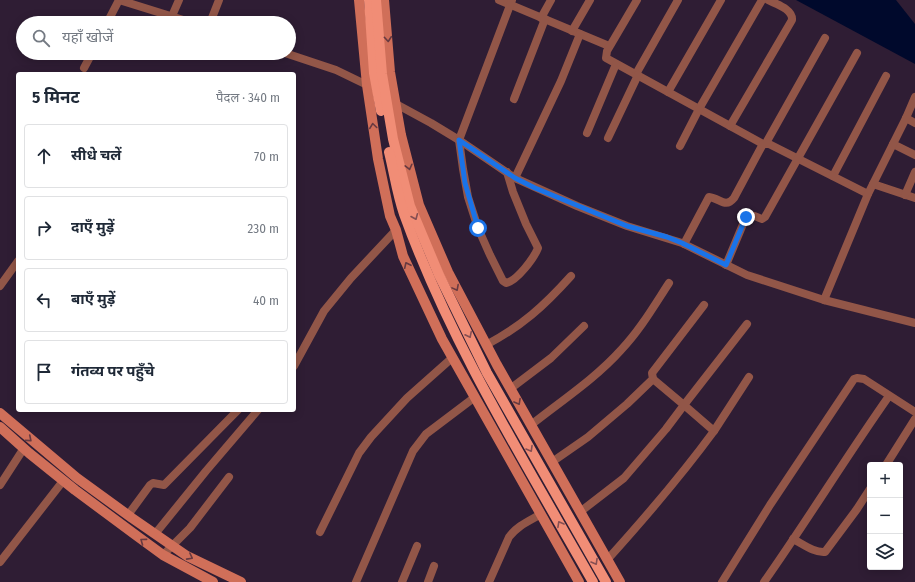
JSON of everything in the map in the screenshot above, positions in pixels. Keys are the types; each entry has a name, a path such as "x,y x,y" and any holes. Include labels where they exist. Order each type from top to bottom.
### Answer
{"main road":[{"path":"359,0 378,159 390,216 396,230 403,256 452,358 579,582"},
{"path":"369,0 374,73 389,153 404,212 437,295 478,379 593,582"},
{"path":"376,0 382,74 393,139 410,206 440,275 487,372 606,582"},
{"path":"384,0 390,72 401,135 419,205 448,272 486,345 620,582"},
{"path":"0,413 77,478 128,516 188,556 241,582"},
{"path":"0,427 63,480 163,555 213,582"}],"street":[{"path":"111,16 119,0 172,16 179,0"},
{"path":"213,16 219,0"},
{"path":"499,0 511,2 543,19 610,46"},
{"path":"514,99 551,0"},
{"path":"515,178 558,87 576,32 590,0"},
{"path":"637,0 610,46 606,58 730,126 868,194"},
{"path":"608,138 637,74 678,0"},
{"path":"668,92 721,0"},
{"path":"680,146 762,0"},
{"path":"730,126 793,17 790,12 768,0"},
{"path":"507,172 513,192 529,231 538,248 523,271 513,280 506,283 503,281 478,228 465,183 459,140 511,2"},
{"path":"684,244 709,197 726,204 734,198 825,38"},
{"path":"726,265 746,217 749,215 762,219 765,217 857,54"},
{"path":"296,57 336,70 368,84"},
{"path":"84,68 88,60"},
{"path":"587,133 616,64"},
{"path":"833,176 886,76"},
{"path":"824,300 868,194 915,98"},
{"path":"396,104 459,140 515,178 577,206 627,226 667,237 747,276 824,300 915,323"},
{"path":"906,118 915,122"},
{"path":"893,144 915,155"},
{"path":"905,195 915,172"},
{"path":"873,184 915,198"},
{"path":"296,362 324,311 351,278 396,230"},
{"path":"0,286 16,264"},
{"path":"486,345 505,335 530,318 571,276"},
{"path":"531,425 579,387 620,351 637,331 669,283"},
{"path":"552,462 594,433 627,404 652,378 652,373 704,305"},
{"path":"580,512 624,478 666,429 747,324"},
{"path":"510,389 550,358 584,326"},
{"path":"320,532 359,453 371,436 407,398 452,358"},
{"path":"607,560 698,453 749,377"},
{"path":"652,378 714,431"},
{"path":"722,582 770,505 853,380 857,378 864,379 915,412"},
{"path":"764,582 818,503 850,450 889,396"},
{"path":"356,582 413,450 426,434 475,397"},
{"path":"128,516 150,485 153,483 164,484 167,482 236,412"},
{"path":"155,534 256,412"},
{"path":"888,462 915,419"},
{"path":"0,485 24,448"},
{"path":"163,555 190,528 228,477"},
{"path":"0,562 63,480"},
{"path":"793,539 815,551 825,552 867,494"},
{"path":"489,582 509,537 514,530 541,514"},
{"path":"402,582 417,546"},
{"path":"428,582 434,566"}],"water":[{"path":"796,0 896,0 915,24 915,64"}],"route":[{"path":"478,228 468,197 459,140 515,178 535,188 627,226 667,237 682,243 726,265 743,221 746,217"}]}
